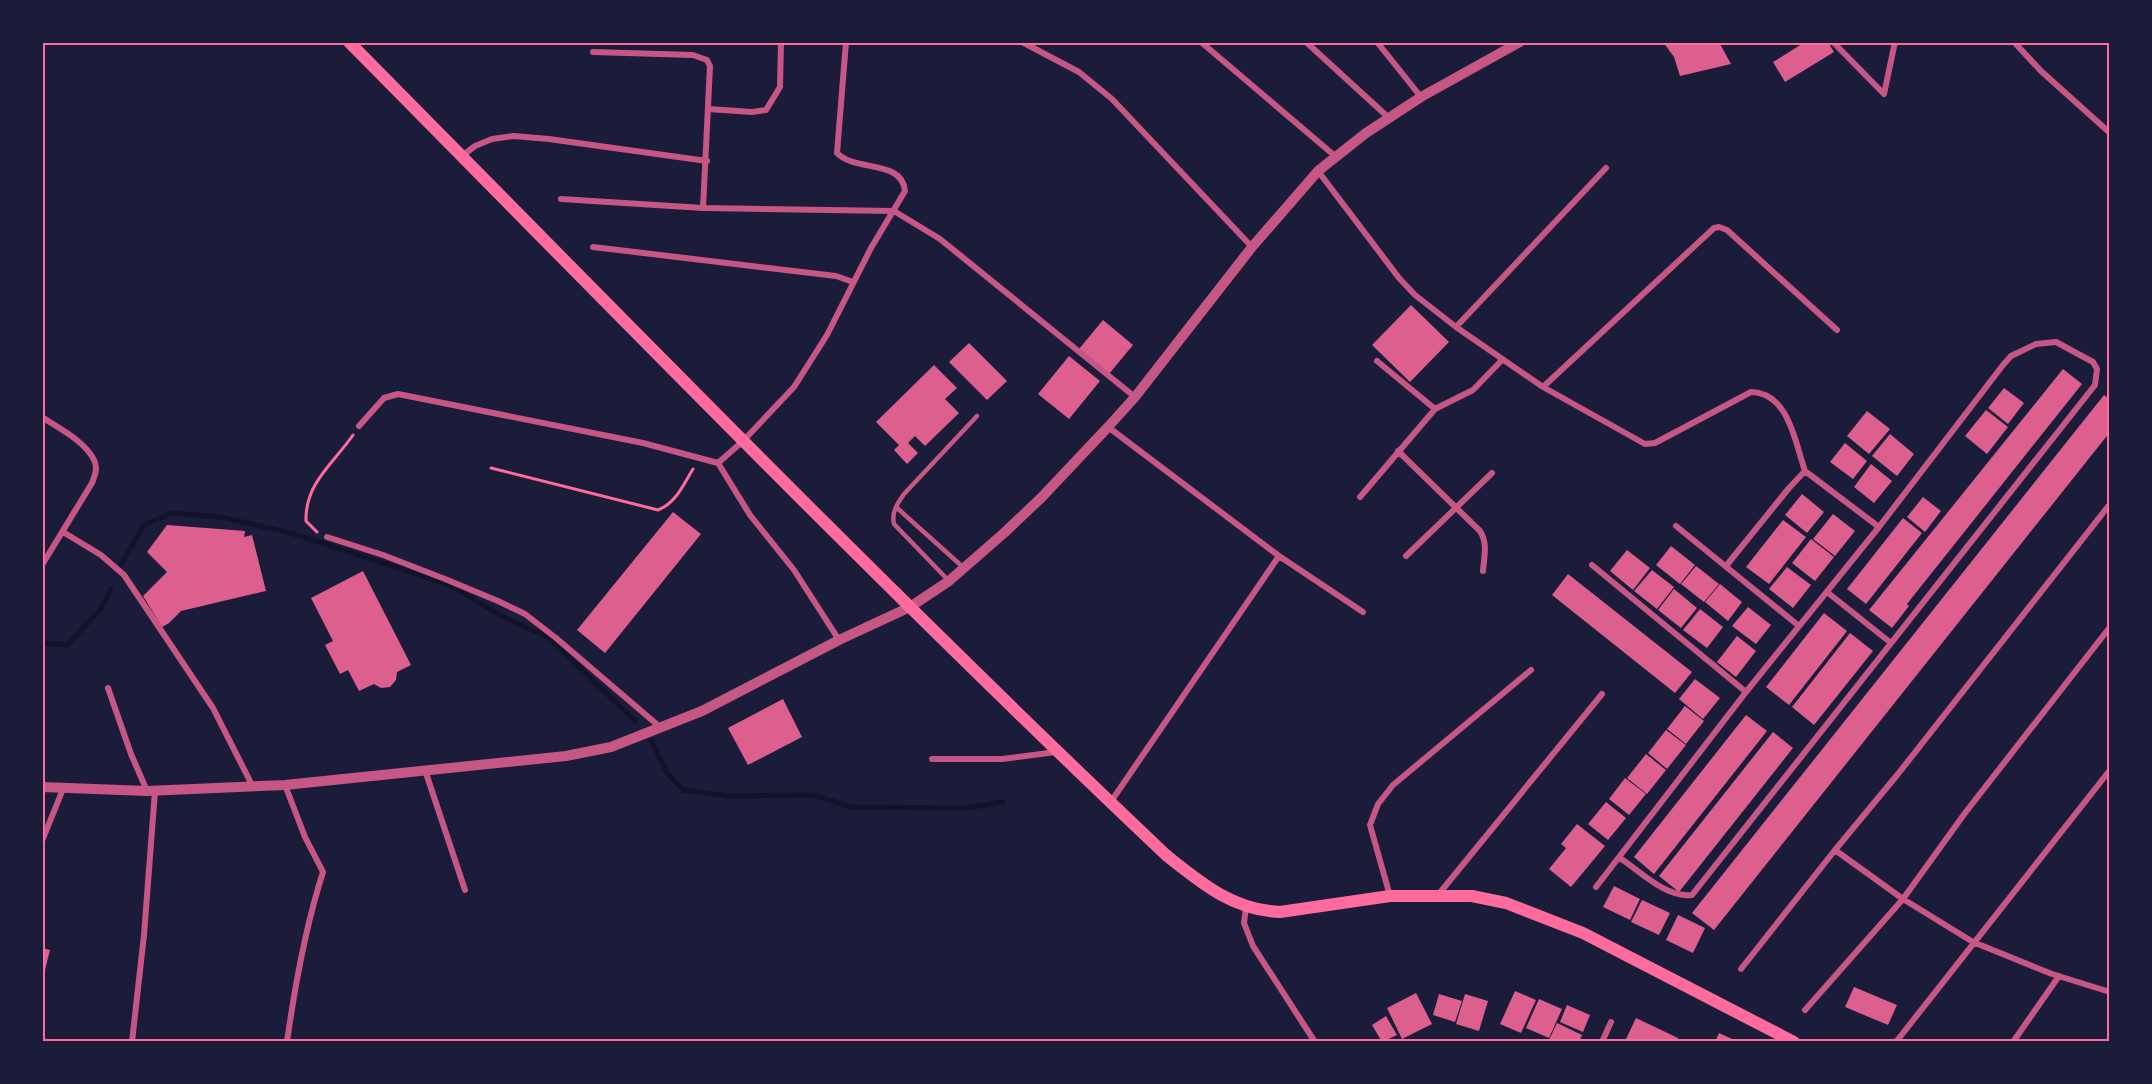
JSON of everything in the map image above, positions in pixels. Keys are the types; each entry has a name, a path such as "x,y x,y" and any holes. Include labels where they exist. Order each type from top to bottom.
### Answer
{"main road":[{"path":"350,42 910,607 1057,752 1166,855 1197,879 1246,907 1262,911 1280,912 1390,896 1472,896 1506,903 1583,933 1794,1042"}],"street":[{"path":"708,109 752,112 766,110 780,87 781,42"},
{"path":"718,463 743,441 794,387 827,335 853,282 905,191 904,182 897,175 850,161 837,153 846,42"},
{"path":"1022,42 1079,72 1112,99 1252,247"},
{"path":"1201,42 1335,156"},
{"path":"1306,42 1389,118"},
{"path":"1377,42 1421,97"},
{"path":"43,788 151,791 285,785 566,756 611,747 702,711 839,640 910,607 949,581 1041,498 1108,427 1135,397 1252,247 1318,171 1335,156 1421,97 1520,42"},
{"path":"1833,42 1884,94 1895,42"},
{"path":"2014,42 2110,133"},
{"path":"593,52 693,55 707,60 710,66 703,208"},
{"path":"462,156 475,146 492,139 514,136 706,161"},
{"path":"1456,327 1606,168"},
{"path":"1318,171 1415,296 1543,387 1645,444 1655,442 1751,392 1761,392 1774,399 1784,409 1805,471 1880,527"},
{"path":"561,199 703,208 894,211 940,239 1135,397"},
{"path":"1543,387 1714,228 1719,227 1727,230 1837,330"},
{"path":"593,247 836,276 853,282"},
{"path":"1596,887 1746,692 1880,527 2011,356 2036,344 2056,342 2093,362 2097,369 2095,385 1692,896 1680,897 1620,858"},
{"path":"1360,497 1435,409 1473,390 1502,360"},
{"path":"1377,361 1435,409"},
{"path":"358,426 384,398 398,394 643,443 718,463 750,516 794,570 839,640"},
{"path":"42,417 83,446 94,460 96,471 42,565"},
{"path":"1108,427 1279,556 1363,612"},
{"path":"1398,451 1456,507 1484,538 1483,571"},
{"path":"1726,566 1805,471"},
{"path":"1406,556 1492,472"},
{"path":"1741,969 2110,504"},
{"path":"1676,526 1799,626"},
{"path":"63,532 101,555 124,575 213,708 253,787"},
{"path":"327,537 383,555 445,579 525,614 660,727"},
{"path":"1110,802 1279,556"},
{"path":"1592,565 1746,692"},
{"path":"1827,592 1891,643"},
{"path":"1805,1010 1902,899 1965,813 2110,627"},
{"path":"1390,896 1370,825 1378,804 1392,785 1531,670"},
{"path":"108,688 131,754 151,791 144,934 132,1042"},
{"path":"1438,895 1602,694"},
{"path":"932,759 985,760 1057,752"},
{"path":"425,770 465,890"},
{"path":"1896,1042 2110,770"},
{"path":"285,785 305,837 323,872 310,912 287,1042"},
{"path":"42,841 63,789"},
{"path":"1834,850 1902,899 1973,942 2059,976 2110,992"},
{"path":"1246,907 1244,923 1253,946 1315,1042"},
{"path":"2013,1042 2059,976"},
{"path":"1602,1042 1611,1022"}],"lane":[{"path":"949,581 894,524 892,518 904,494 977,416"},
{"path":"896,507 964,568"}],"path":[{"path":"327,537 314,530 306,521 306,506 312,488 343,450 358,426"},
{"path":"491,468 658,510 668,506 675,499 700,457"}],"building":[{"path":"1663,42 1719,42 1731,64 1680,76 1674,57"},
{"path":"1805,42 1828,42 1834,52 1785,82 1773,62"},
{"path":"1411,305 1449,342 1410,382 1372,345"},
{"path":"1103,320 1133,345 1109,374 1079,349"},
{"path":"969,343 1007,381 987,400 949,362"},
{"path":"1069,356 1100,381 1069,419 1038,394"},
{"path":"934,365 957,388 945,399 959,413 925,446 915,436 908,443 918,453 907,464 894,450 899,445 876,422"},
{"path":"2063,369 2082,384 1907,604 1909,606 1892,628 1869,610"},
{"path":"2004,388 2024,403 2008,424 1988,408"},
{"path":"2104,395 2110,399 2110,432 1714,930 1692,913"},
{"path":"1986,410 2008,427 1987,454 1965,436"},
{"path":"1867,411 1890,429 1869,454 1847,436"},
{"path":"1890,434 1914,454 1897,476 1872,456"},
{"path":"1845,443 1867,461 1853,479 1830,462"},
{"path":"1871,464 1892,481 1874,503 1854,487"},
{"path":"1802,494 1824,512 1807,533 1785,515"},
{"path":"1923,497 1941,511 1925,532 1907,517"},
{"path":"673,512 701,534 605,653 577,630"},
{"path":"1833,514 1855,531 1835,556 1813,539"},
{"path":"1903,518 1922,533 1866,604 1847,589"},
{"path":"1783,520 1806,537 1769,584 1746,567"},
{"path":"167,525 245,531 244,537 252,535 266,591 181,611 162,627 143,596 167,572 147,552"},
{"path":"1811,539 1834,557 1815,581 1792,563"},
{"path":"1671,546 1695,565 1680,584 1656,565"},
{"path":"1627,550 1650,568 1633,590 1610,571"},
{"path":"1696,566 1719,584 1704,602 1681,584"},
{"path":"1787,567 1811,585 1793,608 1769,589"},
{"path":"1652,570 1674,587 1657,609 1634,591"},
{"path":"363,571 411,665 397,672 396,680 390,687 381,688 374,684 359,691 348,670 340,674 325,645 333,641 311,598"},
{"path":"1568,574 1692,672 1675,693 1552,595"},
{"path":"1720,584 1742,602 1728,621 1705,602"},
{"path":"1674,589 1697,608 1681,628 1658,610"},
{"path":"1748,607 1771,625 1756,644 1732,626"},
{"path":"1700,609 1723,627 1707,648 1683,630"},
{"path":"1824,613 1847,631 1789,705 1766,687"},
{"path":"1850,633 1873,651 1814,725 1792,707"},
{"path":"1737,636 1756,651 1736,677 1717,662"},
{"path":"1695,679 1720,698 1703,719 1679,699"},
{"path":"783,699 802,737 748,765 728,728"},
{"path":"1685,706 1704,721 1686,744 1667,729"},
{"path":"1746,715 1767,731 1654,874 1634,857"},
{"path":"1666,730 1686,745 1667,769 1648,753"},
{"path":"1773,732 1793,748 1679,892 1659,876"},
{"path":"1646,754 1666,770 1647,794 1627,778"},
{"path":"1625,778 1646,794 1629,815 1609,799"},
{"path":"1606,802 1626,818 1608,840 1588,824"},
{"path":"1577,824 1605,846 1571,887 1549,869 1566,848 1561,844"},
{"path":"1614,886 1640,899 1630,920 1603,907"},
{"path":"1642,900 1670,913 1659,935 1631,922"},
{"path":"1678,915 1705,928 1693,953 1666,940"},
{"path":"42,948 50,950 43,978 42,978"},
{"path":"1854,987 1897,1005 1888,1025 1845,1007"},
{"path":"1515,991 1536,1000 1521,1033 1500,1024"},
{"path":"1416,993 1432,1024 1402,1039 1387,1008"},
{"path":"1439,994 1462,1001 1455,1022 1433,1015"},
{"path":"1465,994 1488,1001 1479,1031 1456,1024"},
{"path":"1539,999 1562,1009 1549,1038 1526,1028"},
{"path":"1567,1005 1590,1015 1583,1032 1560,1022"},
{"path":"1386,1016 1397,1035 1382,1042 1372,1025"},
{"path":"1636,1018 1678,1038 1677,1042 1631,1042 1626,1039"},
{"path":"1557,1023 1582,1035 1579,1042 1548,1042"},
{"path":"1719,1033 1739,1042 1715,1042"}],"waterway":[{"path":"121,565 144,525 172,513 221,517 294,534 447,584 506,618 548,637 636,722"},
{"path":"42,643 67,645 101,609 111,589"},
{"path":"651,740 667,773 683,790 729,796 813,795 851,807 967,808 1003,802"}]}
